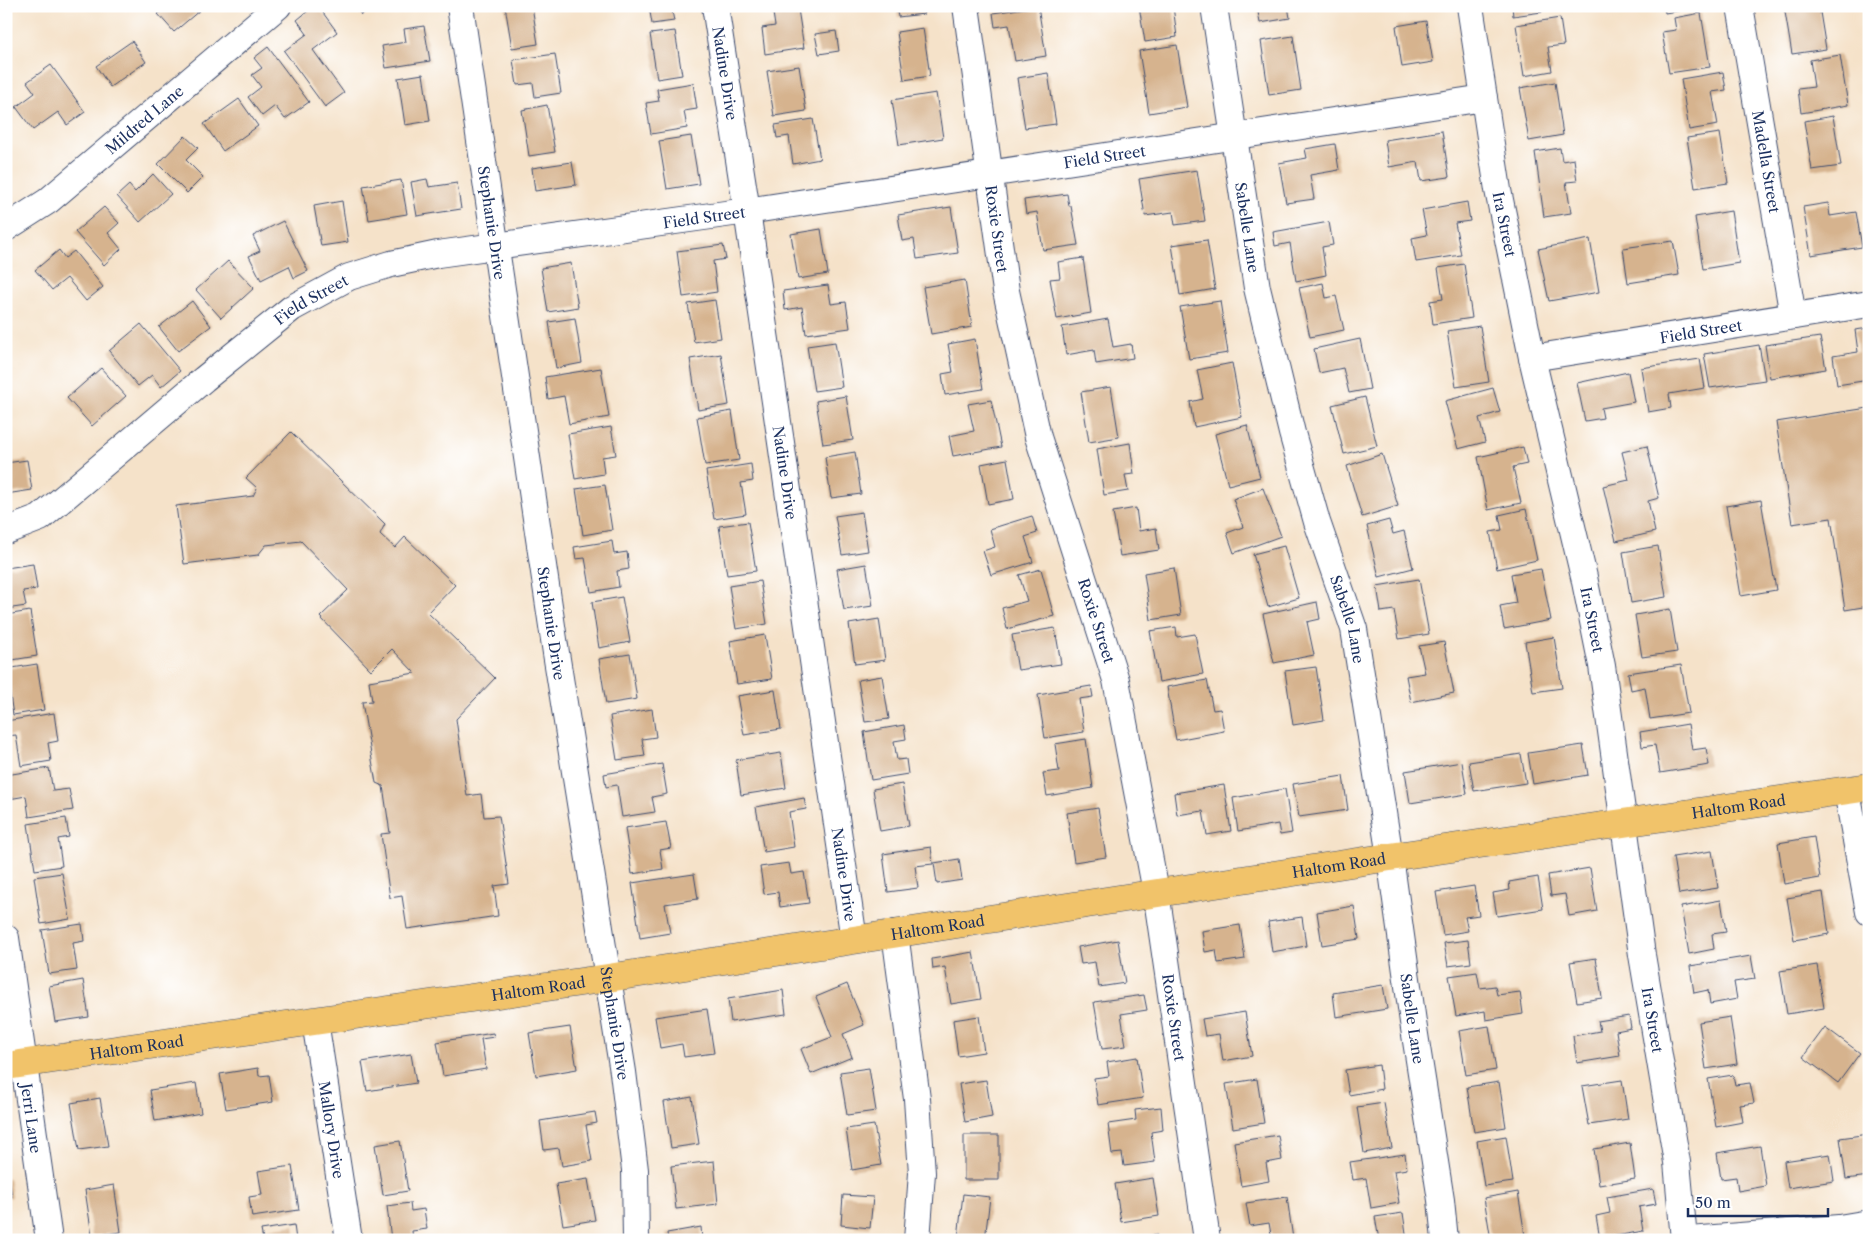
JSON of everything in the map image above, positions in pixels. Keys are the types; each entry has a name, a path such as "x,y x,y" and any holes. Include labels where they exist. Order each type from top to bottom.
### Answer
{"main road":[{"name":"Haltom Road","path":"15,1064 608,978 1156,892 1858,789"}],"street":[{"name":"Mildred Lane","path":"6,228 48,202 278,6"},
{"name":"Stephanie Drive","path":"460,6 556,652 623,1072 635,1170 636,1240"},
{"name":"Nadine Drive","path":"714,6 747,211 854,940"},
{"name":"Roxie Street","path":"966,6 1006,291 1038,438 1116,680 1156,892 1207,1240"},
{"name":"Sabelle Lane","path":"1214,6 1257,288 1268,337 1317,522 1354,629 1390,857 1413,1022 1441,1200 1445,1240"},
{"name":"Ira Street","path":"1470,6 1498,190 1532,358 1584,577 1600,658 1642,955 1677,1162 1684,1240"},
{"name":"Madella Street","path":"1740,6 1793,316"},
{"name":"Field Street","path":"6,531 40,518 204,379 292,308 349,276 366,271 438,254 747,211 1484,98"},
{"name":"Field Street","path":"1532,358 1869,304"},
{"path":"1858,789 1869,912"},
{"path":"895,933 917,1099 922,1173 916,1240"},
{"name":"Jerri Lane","path":"6,938 15,1064 49,1240"},
{"name":"Mallory Drive","path":"315,1021 349,1240"},
{"path":"1690,1240 1839,1228 1869,1223"}],"building":[{"path":"167,6 197,6 200,10 174,32 158,14"},
{"path":"314,6 318,6 337,32 313,50 344,93 325,107 284,51 307,34 297,20"},
{"path":"356,6 374,6 361,15"},
{"path":"505,6 532,6 538,44 512,48"},
{"path":"649,6 671,6 674,21 652,24"},
{"path":"896,6 923,6 924,14 898,17"},
{"path":"1038,6 1046,56 1015,61 1009,25 995,27 993,13"},
{"path":"1139,6 1173,6 1177,37 1145,42"},
{"path":"1257,6 1288,6 1290,18 1260,23"},
{"path":"1512,6 1541,6 1542,12 1513,16"},
{"path":"1664,6 1700,6 1700,7 1665,13"},
{"path":"1784,6 1819,6 1826,49 1792,54"},
{"path":"798,9 804,48 765,54 762,28 775,26 773,13"},
{"path":"1701,13 1710,67 1669,73 1662,32 1676,30 1674,18"},
{"path":"1560,18 1564,45 1548,47 1552,71 1524,76 1516,25"},
{"path":"1426,21 1433,62 1402,67 1396,26"},
{"path":"424,26 430,61 386,68 382,46 406,42 404,29"},
{"path":"923,28 930,76 904,80 897,32"},
{"path":"675,31 682,75 657,79 650,34"},
{"path":"836,31 839,51 819,54 815,34"},
{"path":"1293,36 1301,90 1269,95 1261,41"},
{"path":"132,41 146,62 110,87 96,66"},
{"path":"1177,45 1187,107 1149,113 1139,51"},
{"path":"268,47 309,102 285,119 275,106 262,116 248,97 261,87 252,75 262,68 254,58"},
{"path":"555,54 561,93 535,97 533,83 517,85 513,60"},
{"path":"1840,55 1848,105 1801,113 1798,89 1814,87 1810,60"},
{"path":"51,65 85,112 67,125 58,112 33,130 16,107 35,93 27,82"},
{"path":"799,66 806,111 774,116 767,71"},
{"path":"1723,72 1726,90 1712,92 1718,125 1689,130 1681,79"},
{"path":"1048,73 1056,124 1025,128 1017,78"},
{"path":"423,74 430,121 405,125 398,78"},
{"path":"1555,82 1563,135 1529,141 1520,88"},
{"path":"693,83 697,109 684,111 687,128 651,134 646,103 659,101 657,89"},
{"path":"936,93 943,138 899,145 892,100"},
{"path":"239,99 258,126 223,151 204,124"},
{"path":"547,105 555,152 529,156 522,110"},
{"path":"1833,116 1841,166 1812,170 1804,121"},
{"path":"813,119 820,159 793,164 789,136 777,138 775,125"},
{"path":"1442,131 1449,177 1421,181 1418,162 1389,167 1385,140"},
{"path":"1720,133 1728,183 1695,188 1687,138"},
{"path":"185,136 198,148 186,160 203,177 187,193 158,164"},
{"path":"691,136 699,184 667,189 659,141"},
{"path":"1335,144 1339,170 1310,175 1314,199 1286,203 1279,163 1307,158 1305,149"},
{"path":"1560,148 1562,161 1574,159 1577,181 1566,182 1571,213 1544,217 1535,152"},
{"path":"572,162 576,185 535,191 532,168"},
{"path":"1197,170 1205,221 1175,225 1173,212 1145,216 1139,179"},
{"path":"153,174 171,194 140,222 117,196 129,185 135,192"},
{"path":"427,179 429,187 457,183 461,209 417,216 411,182"},
{"path":"401,180 407,214 369,220 363,186"},
{"path":"1067,194 1078,245 1043,250 1037,212 1026,214 1024,200"},
{"path":"342,201 348,242 321,246 314,206"},
{"path":"1467,202 1470,221 1455,223 1461,255 1416,262 1412,238 1427,235 1422,210"},
{"path":"1828,203 1830,216 1856,212 1862,247 1811,255 1803,207"},
{"path":"104,207 119,223 108,233 121,249 104,265 75,232"},
{"path":"951,207 958,253 917,259 914,239 902,241 898,215"},
{"path":"1731,211 1739,263 1703,269 1695,217"},
{"path":"283,221 308,271 294,278 289,266 261,280 249,256 260,251 253,236"},
{"path":"1329,222 1333,245 1322,247 1326,275 1296,281 1290,243 1275,246 1273,232"},
{"path":"821,229 828,274 798,279 791,234"},
{"path":"1590,239 1599,292 1549,301 1538,249"},
{"path":"1207,240 1215,289 1180,295 1172,245"},
{"path":"1673,241 1679,275 1628,283 1623,248"},
{"path":"723,245 726,259 713,261 717,292 683,297 677,251"},
{"path":"59,250 65,258 74,251 103,287 86,301 67,278 52,290 35,270"},
{"path":"1083,258 1091,313 1057,319 1050,279 1060,278 1058,262"},
{"path":"228,261 254,288 221,318 196,290"},
{"path":"571,263 578,307 548,312 541,268"},
{"path":"1464,264 1472,318 1433,324 1430,301 1443,299 1438,268"},
{"path":"965,280 972,327 931,334 923,287"},
{"path":"1323,283 1326,298 1336,296 1344,330 1310,337 1299,288"},
{"path":"828,285 831,304 846,302 850,328 806,334 802,307 785,310 783,291"},
{"path":"715,300 721,338 694,342 688,304"},
{"path":"192,301 211,326 178,351 159,327"},
{"path":"1220,301 1228,353 1189,359 1180,307"},
{"path":"6,308 9,320 6,321"},
{"path":"575,318 582,363 556,368 549,322"},
{"path":"1108,319 1113,347 1131,344 1133,358 1096,364 1094,350 1066,355 1062,327"},
{"path":"141,324 180,371 161,387 152,375 138,386 109,351"},
{"path":"1480,326 1489,382 1456,387 1447,331"},
{"path":"1869,328 1869,380 1837,385 1833,356 1858,352 1855,330"},
{"path":"1820,337 1826,369 1770,378 1765,345"},
{"path":"975,339 983,389 945,395 942,374 953,372 948,344"},
{"path":"1360,339 1370,389 1349,393 1343,368 1319,373 1314,349"},
{"path":"835,342 842,387 814,391 807,346"},
{"path":"1759,345 1765,380 1710,388 1704,354"},
{"path":"721,354 729,405 698,410 690,359"},
{"path":"1700,359 1705,388 1669,394 1671,408 1648,412 1641,368"},
{"path":"1232,363 1242,417 1194,427 1190,402 1203,399 1197,370"},
{"path":"101,368 126,396 92,426 67,398"},
{"path":"601,368 609,417 569,424 564,396 548,399 545,377"},
{"path":"1628,372 1634,402 1601,408 1603,418 1585,421 1577,383"},
{"path":"1111,387 1119,437 1089,442 1081,392"},
{"path":"1493,388 1500,412 1479,418 1485,442 1458,449 1445,401"},
{"path":"846,396 853,440 823,444 816,401"},
{"path":"1365,397 1377,446 1344,454 1332,405"},
{"path":"991,400 1001,447 953,456 949,436 974,431 968,404"},
{"path":"1868,408 1869,606 1845,610 1831,518 1792,524 1776,422"},
{"path":"732,411 739,460 705,465 697,417"},
{"path":"1247,425 1260,477 1228,485 1215,434"},
{"path":"611,427 616,455 602,457 604,474 575,479 568,434"},
{"path":"291,432 385,524 380,534 395,548 405,537 455,585 428,613 495,678 456,719 467,796 481,794 484,817 499,816 509,884 494,886 498,916 407,929 402,896 390,898 381,834 390,833 383,786 376,783 362,702 372,701 369,681 415,673 392,649 371,670 320,617 348,590 301,541 266,545 258,555 184,564 176,506 253,496 257,488 246,478"},
{"path":"1130,443 1134,474 1125,475 1128,491 1104,495 1097,449"},
{"path":"1647,446 1659,498 1648,501 1655,532 1616,541 1603,486 1629,480 1622,452"},
{"path":"1523,447 1527,464 1513,467 1521,503 1488,510 1478,457"},
{"path":"855,452 861,494 831,498 825,457"},
{"path":"1382,454 1398,506 1362,517 1347,466"},
{"path":"1007,459 1014,499 988,504 981,464"},
{"path":"27,460 32,490 6,494 6,463"},
{"path":"751,464 753,481 741,483 746,514 714,519 706,471"},
{"path":"605,485 612,530 583,535 576,489"},
{"path":"1263,488 1281,536 1234,553 1227,533 1243,527 1233,499"},
{"path":"1761,500 1776,590 1741,596 1726,506"},
{"path":"1136,508 1139,531 1156,528 1159,550 1120,556 1113,512"},
{"path":"1526,509 1537,560 1497,569 1490,532 1502,530 1499,515"},
{"path":"862,512 868,551 842,555 835,516"},
{"path":"1032,516 1037,533 1025,537 1033,562 991,575 983,551 995,547 990,529"},
{"path":"1389,520 1393,534 1404,531 1413,568 1379,577 1367,526"},
{"path":"748,522 756,571 727,575 719,526"},
{"path":"612,541 614,554 627,552 629,569 617,571 619,587 591,592 585,558 576,559 574,547"},
{"path":"1284,546 1299,598 1268,607 1253,554"},
{"path":"1658,546 1666,597 1631,603 1623,552"},
{"path":"33,564 37,589 23,591 26,606 6,609 6,568"},
{"path":"866,564 873,606 844,610 837,569"},
{"path":"1174,568 1181,615 1151,620 1144,573"},
{"path":"1041,569 1054,616 1007,629 1002,608 1027,601 1019,575"},
{"path":"1541,569 1551,620 1504,629 1500,606 1516,603 1511,574"},
{"path":"1419,579 1429,634 1399,639 1394,610 1381,612 1377,586"},
{"path":"760,581 767,624 736,629 729,586"},
{"path":"622,597 630,642 599,648 592,602"},
{"path":"1317,602 1320,619 1307,622 1314,655 1274,663 1263,614"},
{"path":"1670,609 1677,652 1642,657 1635,615"},
{"path":"30,611 37,656 6,661 6,615"},
{"path":"879,619 885,660 855,664 849,624"},
{"path":"1176,627 1177,637 1195,634 1203,674 1159,682 1150,631"},
{"path":"1055,628 1061,664 1018,670 1012,635"},
{"path":"765,635 772,679 737,684 730,641"},
{"path":"1554,637 1562,688 1533,692 1525,642"},
{"path":"1444,642 1454,693 1411,702 1406,676 1425,673 1419,646"},
{"path":"630,654 637,699 606,704 599,659"},
{"path":"37,664 44,710 13,715 6,669"},
{"path":"1681,665 1689,713 1650,719 1645,687 1631,690 1628,673"},
{"path":"1316,667 1324,720 1293,725 1285,671"},
{"path":"882,676 889,719 865,722 858,680"},
{"path":"1207,680 1213,710 1220,709 1224,731 1176,740 1167,687"},
{"path":"1091,686 1093,697 1079,699 1084,732 1045,738 1038,695"},
{"path":"775,690 781,729 744,735 737,696"},
{"path":"652,709 656,737 642,739 645,756 617,760 610,716"},
{"path":"54,713 58,741 48,743 51,761 21,766 16,735 6,736 6,721"},
{"path":"1688,724 1692,750 1706,748 1709,765 1660,773 1655,745 1642,747 1640,732"},
{"path":"904,725 906,739 894,741 897,760 906,759 908,774 871,780 864,732"},
{"path":"1086,739 1093,788 1047,796 1043,773 1059,771 1055,744"},
{"path":"1583,745 1588,775 1533,784 1528,753"},
{"path":"781,753 786,788 741,795 736,760"},
{"path":"1521,754 1526,783 1474,791 1469,762"},
{"path":"1462,762 1467,794 1410,803 1405,771"},
{"path":"662,764 667,794 652,797 655,812 622,817 617,785 606,787 604,774"},
{"path":"49,768 53,791 69,789 73,810 29,817 26,796 9,799 6,775"},
{"path":"1343,776 1348,810 1299,817 1293,784"},
{"path":"902,784 909,826 880,831 873,789"},
{"path":"1224,785 1231,831 1207,835 1203,811 1177,815 1174,793"},
{"path":"1285,789 1292,833 1280,835 1278,824 1238,831 1233,798"},
{"path":"804,798 806,809 789,812 794,847 764,852 756,807"},
{"path":"1098,808 1106,857 1074,862 1067,813"},
{"path":"66,818 69,837 58,839 62,866 35,870 28,824"},
{"path":"666,822 671,848 660,850 663,869 632,874 625,828"},
{"path":"1814,837 1820,878 1784,884 1778,843"},
{"path":"931,847 933,864 915,866 918,888 888,892 883,854"},
{"path":"1712,851 1718,888 1679,894 1673,857"},
{"path":"959,859 962,880 937,884 934,863"},
{"path":"789,863 791,874 804,872 809,903 780,907 778,892 764,894 760,867"},
{"path":"1590,868 1597,911 1569,916 1565,894 1551,896 1548,875"},
{"path":"62,873 70,919 41,924 34,877"},
{"path":"694,874 698,899 665,904 670,933 640,938 632,883"},
{"path":"1538,877 1543,909 1497,916 1493,893 1510,890 1509,882"},
{"path":"1474,886 1479,915 1465,917 1468,931 1443,935 1436,892"},
{"path":"1823,892 1829,934 1794,940 1787,898"},
{"path":"1721,900 1726,932 1712,934 1714,949 1689,954 1681,907"},
{"path":"1354,906 1359,939 1322,945 1317,912"},
{"path":"1302,917 1306,946 1272,952 1268,922"},
{"path":"82,924 84,941 73,943 77,970 49,974 42,930"},
{"path":"1240,925 1245,959 1218,963 1216,950 1205,952 1202,931"},
{"path":"1118,940 1125,983 1099,987 1095,962 1081,964 1078,947"},
{"path":"1468,940 1471,963 1448,966 1444,943"},
{"path":"973,952 981,999 951,1004 945,967 933,969 932,959"},
{"path":"1751,956 1755,979 1734,982 1737,999 1710,1004 1708,990 1694,993 1690,966"},
{"path":"1596,958 1602,998 1577,1002 1570,962"},
{"path":"1817,965 1824,1008 1787,1014 1780,971"},
{"path":"1477,972 1480,988 1495,986 1497,995 1520,992 1523,1014 1486,1020 1485,1011 1456,1016 1449,976"},
{"path":"83,980 89,1017 55,1022 49,986"},
{"path":"847,984 864,1025 843,1034 852,1057 811,1074 801,1049 832,1037 816,997"},
{"path":"1383,985 1387,1009 1336,1017 1333,993"},
{"path":"783,990 786,1014 731,1022 728,999"},
{"path":"1144,995 1147,1010 1121,1014 1126,1046 1102,1049 1094,1002"},
{"path":"707,1009 714,1053 684,1057 682,1044 660,1048 655,1017"},
{"path":"1245,1012 1252,1056 1223,1061 1219,1034 1205,1036 1202,1019"},
{"path":"979,1016 984,1052 958,1056 953,1020"},
{"path":"1629,1016 1631,1028 1616,1031 1620,1056 1577,1063 1573,1036 1600,1031 1598,1021"},
{"path":"1730,1017 1737,1064 1706,1069 1699,1022"},
{"path":"1489,1026 1496,1070 1466,1075 1459,1031"},
{"path":"570,1027 577,1069 536,1076 529,1033"},
{"path":"1825,1027 1860,1053 1838,1083 1803,1057"},
{"path":"493,1033 494,1037 481,1039 486,1069 443,1076 437,1042"},
{"path":"411,1054 416,1083 367,1091 362,1062"},
{"path":"1137,1057 1143,1098 1098,1105 1094,1078 1109,1076 1107,1062"},
{"path":"1379,1065 1382,1089 1349,1095 1345,1070"},
{"path":"258,1068 259,1076 269,1075 273,1102 226,1109 220,1074"},
{"path":"869,1068 876,1111 847,1115 840,1072"},
{"path":"1733,1075 1735,1085 1750,1083 1754,1103 1740,1105 1743,1122 1716,1127 1708,1079"},
{"path":"1257,1079 1264,1123 1233,1128 1226,1084"},
{"path":"986,1080 992,1117 965,1122 959,1084"},
{"path":"1622,1080 1628,1119 1589,1125 1582,1086"},
{"path":"1499,1082 1506,1127 1474,1132 1467,1087"},
{"path":"196,1083 201,1113 155,1121 150,1090"},
{"path":"692,1097 699,1144 671,1148 664,1102"},
{"path":"100,1098 108,1146 79,1150 71,1103"},
{"path":"1384,1103 1392,1148 1364,1153 1357,1107"},
{"path":"1161,1107 1163,1130 1151,1132 1155,1162 1124,1166 1122,1153 1112,1154 1108,1124 1136,1120 1135,1110"},
{"path":"595,1112 597,1123 586,1125 592,1161 562,1166 559,1148 544,1150 540,1121"},
{"path":"874,1125 881,1165 852,1170 846,1129"},
{"path":"1869,1134 1869,1176 1846,1179 1840,1138"},
{"path":"964,1135 999,1135 999,1180 964,1180"},
{"path":"1278,1135 1282,1160 1266,1163 1269,1181 1241,1186 1234,1142"},
{"path":"1506,1136 1513,1182 1484,1186 1477,1141"},
{"path":"400,1141 408,1191 383,1195 375,1145"},
{"path":"1630,1143 1635,1179 1599,1185 1594,1149"},
{"path":"1760,1146 1766,1186 1738,1191 1736,1177 1721,1179 1717,1153"},
{"path":"1405,1154 1407,1169 1394,1171 1399,1203 1371,1208 1366,1178 1353,1180 1350,1162"},
{"path":"1830,1154 1834,1181 1788,1188 1784,1161"},
{"path":"714,1161 718,1204 676,1209 671,1166"},
{"path":"292,1166 299,1210 252,1217 249,1197 262,1195 258,1171"},
{"path":"6,1178 9,1178 12,1197 6,1198"},
{"path":"1153,1178 1159,1216 1121,1222 1115,1184"},
{"path":"588,1179 595,1220 563,1225 556,1184"},
{"path":"114,1185 121,1232 92,1236 85,1190"},
{"path":"1653,1189 1656,1204 1639,1207 1643,1231 1600,1239 1596,1216 1610,1213 1607,1197"},
{"path":"1518,1192 1525,1236 1491,1240 1484,1198"},
{"path":"963,1194 990,1197 985,1240 958,1238"},
{"path":"843,1195 873,1197 870,1228 841,1225"},
{"path":"1287,1197 1293,1239 1272,1240 1269,1223 1250,1226 1246,1203"},
{"path":"410,1203 411,1211 424,1209 427,1229 412,1231 413,1240 391,1240 387,1206"},
{"path":"1403,1213 1407,1240 1379,1240 1375,1217"},
{"path":"294,1225 296,1240 263,1240 261,1230"},
{"path":"701,1227 702,1240 668,1240 667,1233"},
{"path":"1157,1235 1157,1240 1134,1240 1134,1239"},
{"path":"556,1238 574,1238 574,1240 556,1240"}]}
